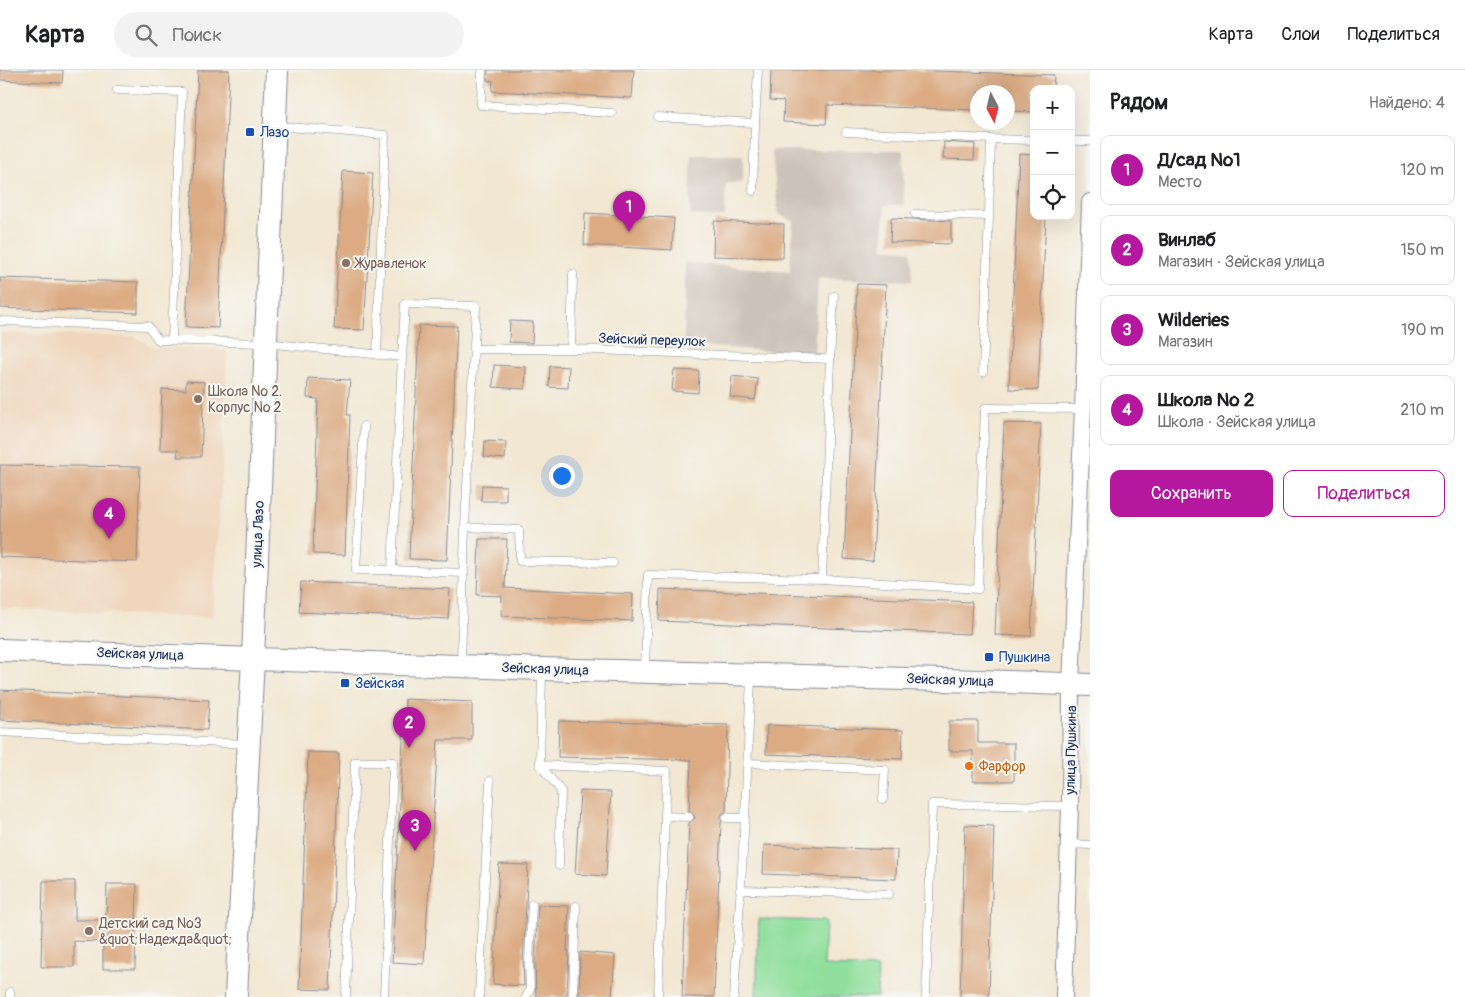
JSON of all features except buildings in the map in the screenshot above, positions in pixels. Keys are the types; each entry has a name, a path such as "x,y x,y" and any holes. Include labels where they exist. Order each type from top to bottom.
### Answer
{"street":[{"name":"улица Лазо","path":"236,997 254,658 277,70"},
{"name":"улица Пушкина","path":"1064,997 1070,806 1081,685 1083,409 1087,374 1090,202"},
{"name":"Зейская улица","path":"0,650 542,669 979,680 1081,685"}],"lane":[{"path":"482,70 481,105 612,113"},
{"path":"753,191 758,70"},
{"path":"117,90 182,92 172,340"},
{"path":"658,117 755,123"},
{"path":"274,126 384,135 377,355"},
{"path":"846,132 1030,140"},
{"path":"983,372 991,139"},
{"path":"1075,140 1090,141"},
{"path":"915,214 989,216"},
{"path":"571,349 573,274"},
{"path":"822,579 834,296"},
{"path":"392,570 405,304 476,306 465,526 461,666"},
{"path":"0,321 148,326 158,340 265,343 402,357"},
{"name":"Зейский переулок","path":"473,349 571,349 830,359"},
{"path":"645,672 648,575 822,579 978,589 985,408 1083,409"},
{"path":"364,426 356,570 464,574"},
{"path":"465,526 520,530 520,561 613,564"},
{"path":"542,669 540,765 561,792 559,866"},
{"path":"734,997 748,764 751,675"},
{"path":"0,732 248,744"},
{"path":"346,997 355,762 393,762 384,997"},
{"path":"748,764 885,770 884,799"},
{"path":"540,765 667,771 658,997"},
{"path":"479,997 490,781"},
{"path":"926,997 932,804 1070,806"},
{"path":"665,816 689,816"},
{"path":"726,818 745,818"},
{"path":"1069,844 1090,845"},
{"path":"740,890 889,894"},
{"path":"526,997 530,990 529,962 532,904"},
{"path":"573,997 576,906"}],"shaded area":[{"path":"772,150 903,150 904,205 885,205 883,248 911,251 912,281 818,278 814,354 684,345 685,263 790,271 793,221 778,214"},
{"path":"691,155 743,155 743,182 726,184 725,217 690,215"},
{"path":"0,333 134,337 153,347 227,350 222,471 212,618 0,608"}],"green space":[{"path":"759,919 826,921 824,966 878,968 877,997 756,997"}],"place":[{"name":"Лазо","path":"250,132"},
{"name":"Д/сад №1","path":"629,232"},
{"name":"Журавленок","path":"346,263"},
{"name":"Школа № 2. Корпус № 2","path":"198,399"},
{"name":"Школа № 2","path":"109,539"},
{"name":"Пушкина","path":"989,657"},
{"name":"Зейская","path":"345,683"},
{"name":"Винлаб","path":"409,748"},
{"name":"Фарфор","path":"969,766"},
{"name":"Wilderies","path":"415,851"},
{"name":"Детский сад №3 &quot;Надежда&quot;","path":"89,931"}]}
